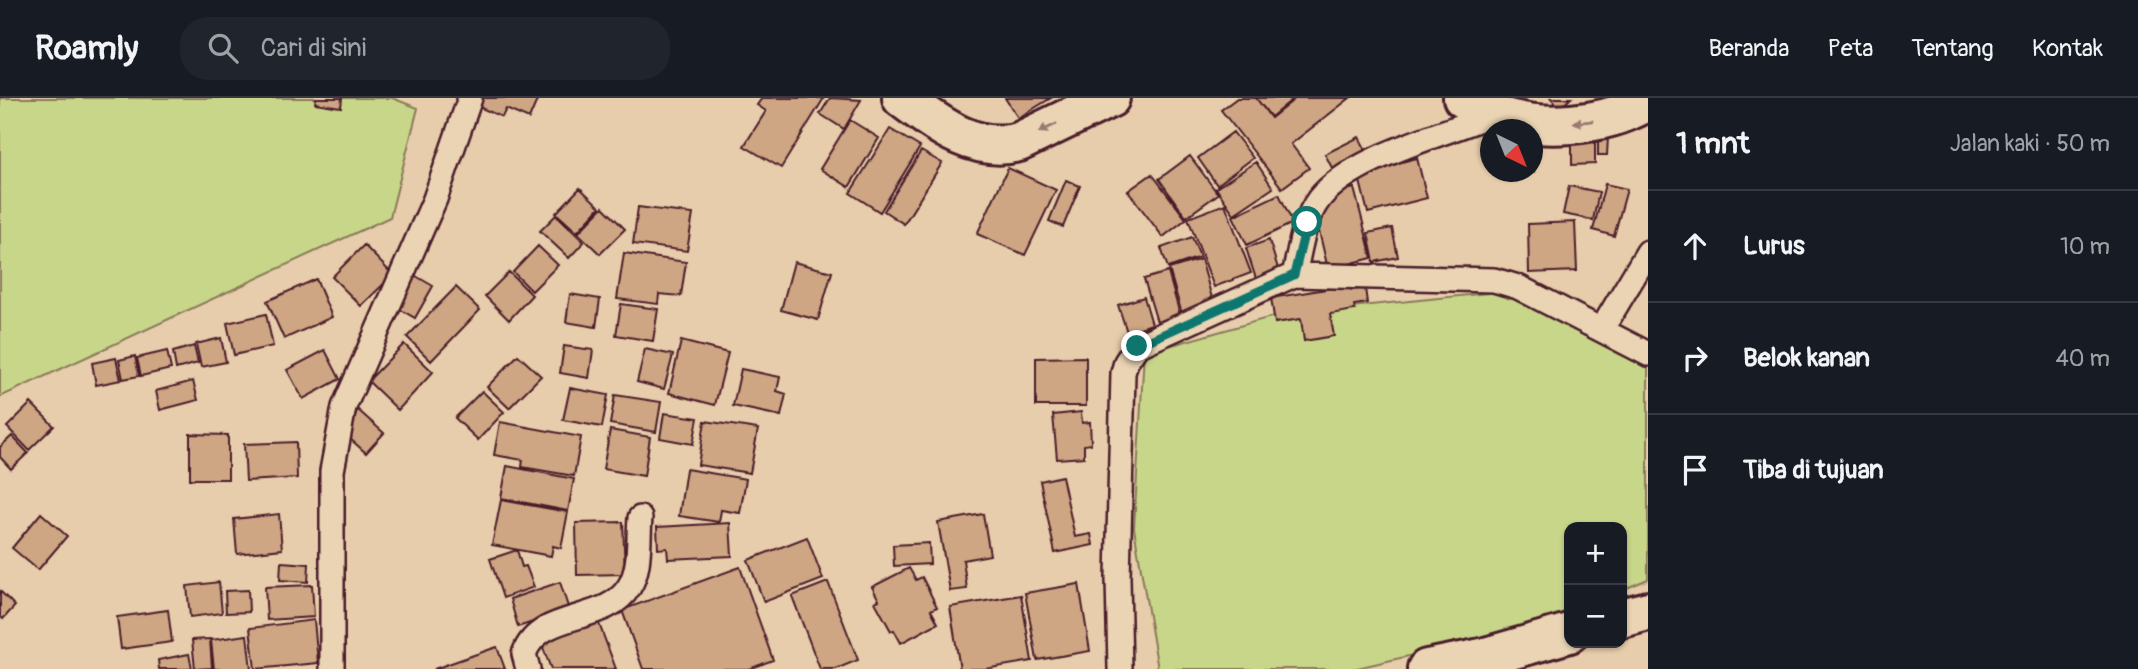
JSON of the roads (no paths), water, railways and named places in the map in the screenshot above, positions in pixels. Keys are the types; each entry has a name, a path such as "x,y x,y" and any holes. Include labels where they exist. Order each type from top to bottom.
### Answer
{"highway":[{"path":"901,98 938,125 963,137 984,145 1003,146 1019,142 1110,98"},
{"path":"1478,106 1558,124 1593,121 1648,101"},
{"path":"1627,617 1648,611"},
{"path":"1427,669 1486,657 1564,634"}],"street":[{"path":"332,669 332,471 344,407 435,199 470,98"},
{"path":"1294,275 1307,222 1320,198 1361,164 1478,106"},
{"path":"1602,330 1648,252"},
{"path":"1120,669 1118,550 1126,362 1137,346 1294,275 1494,280 1518,287 1648,354"},
{"path":"528,669 524,654 533,637 542,629 608,605 629,587 635,576 640,518"}]}
